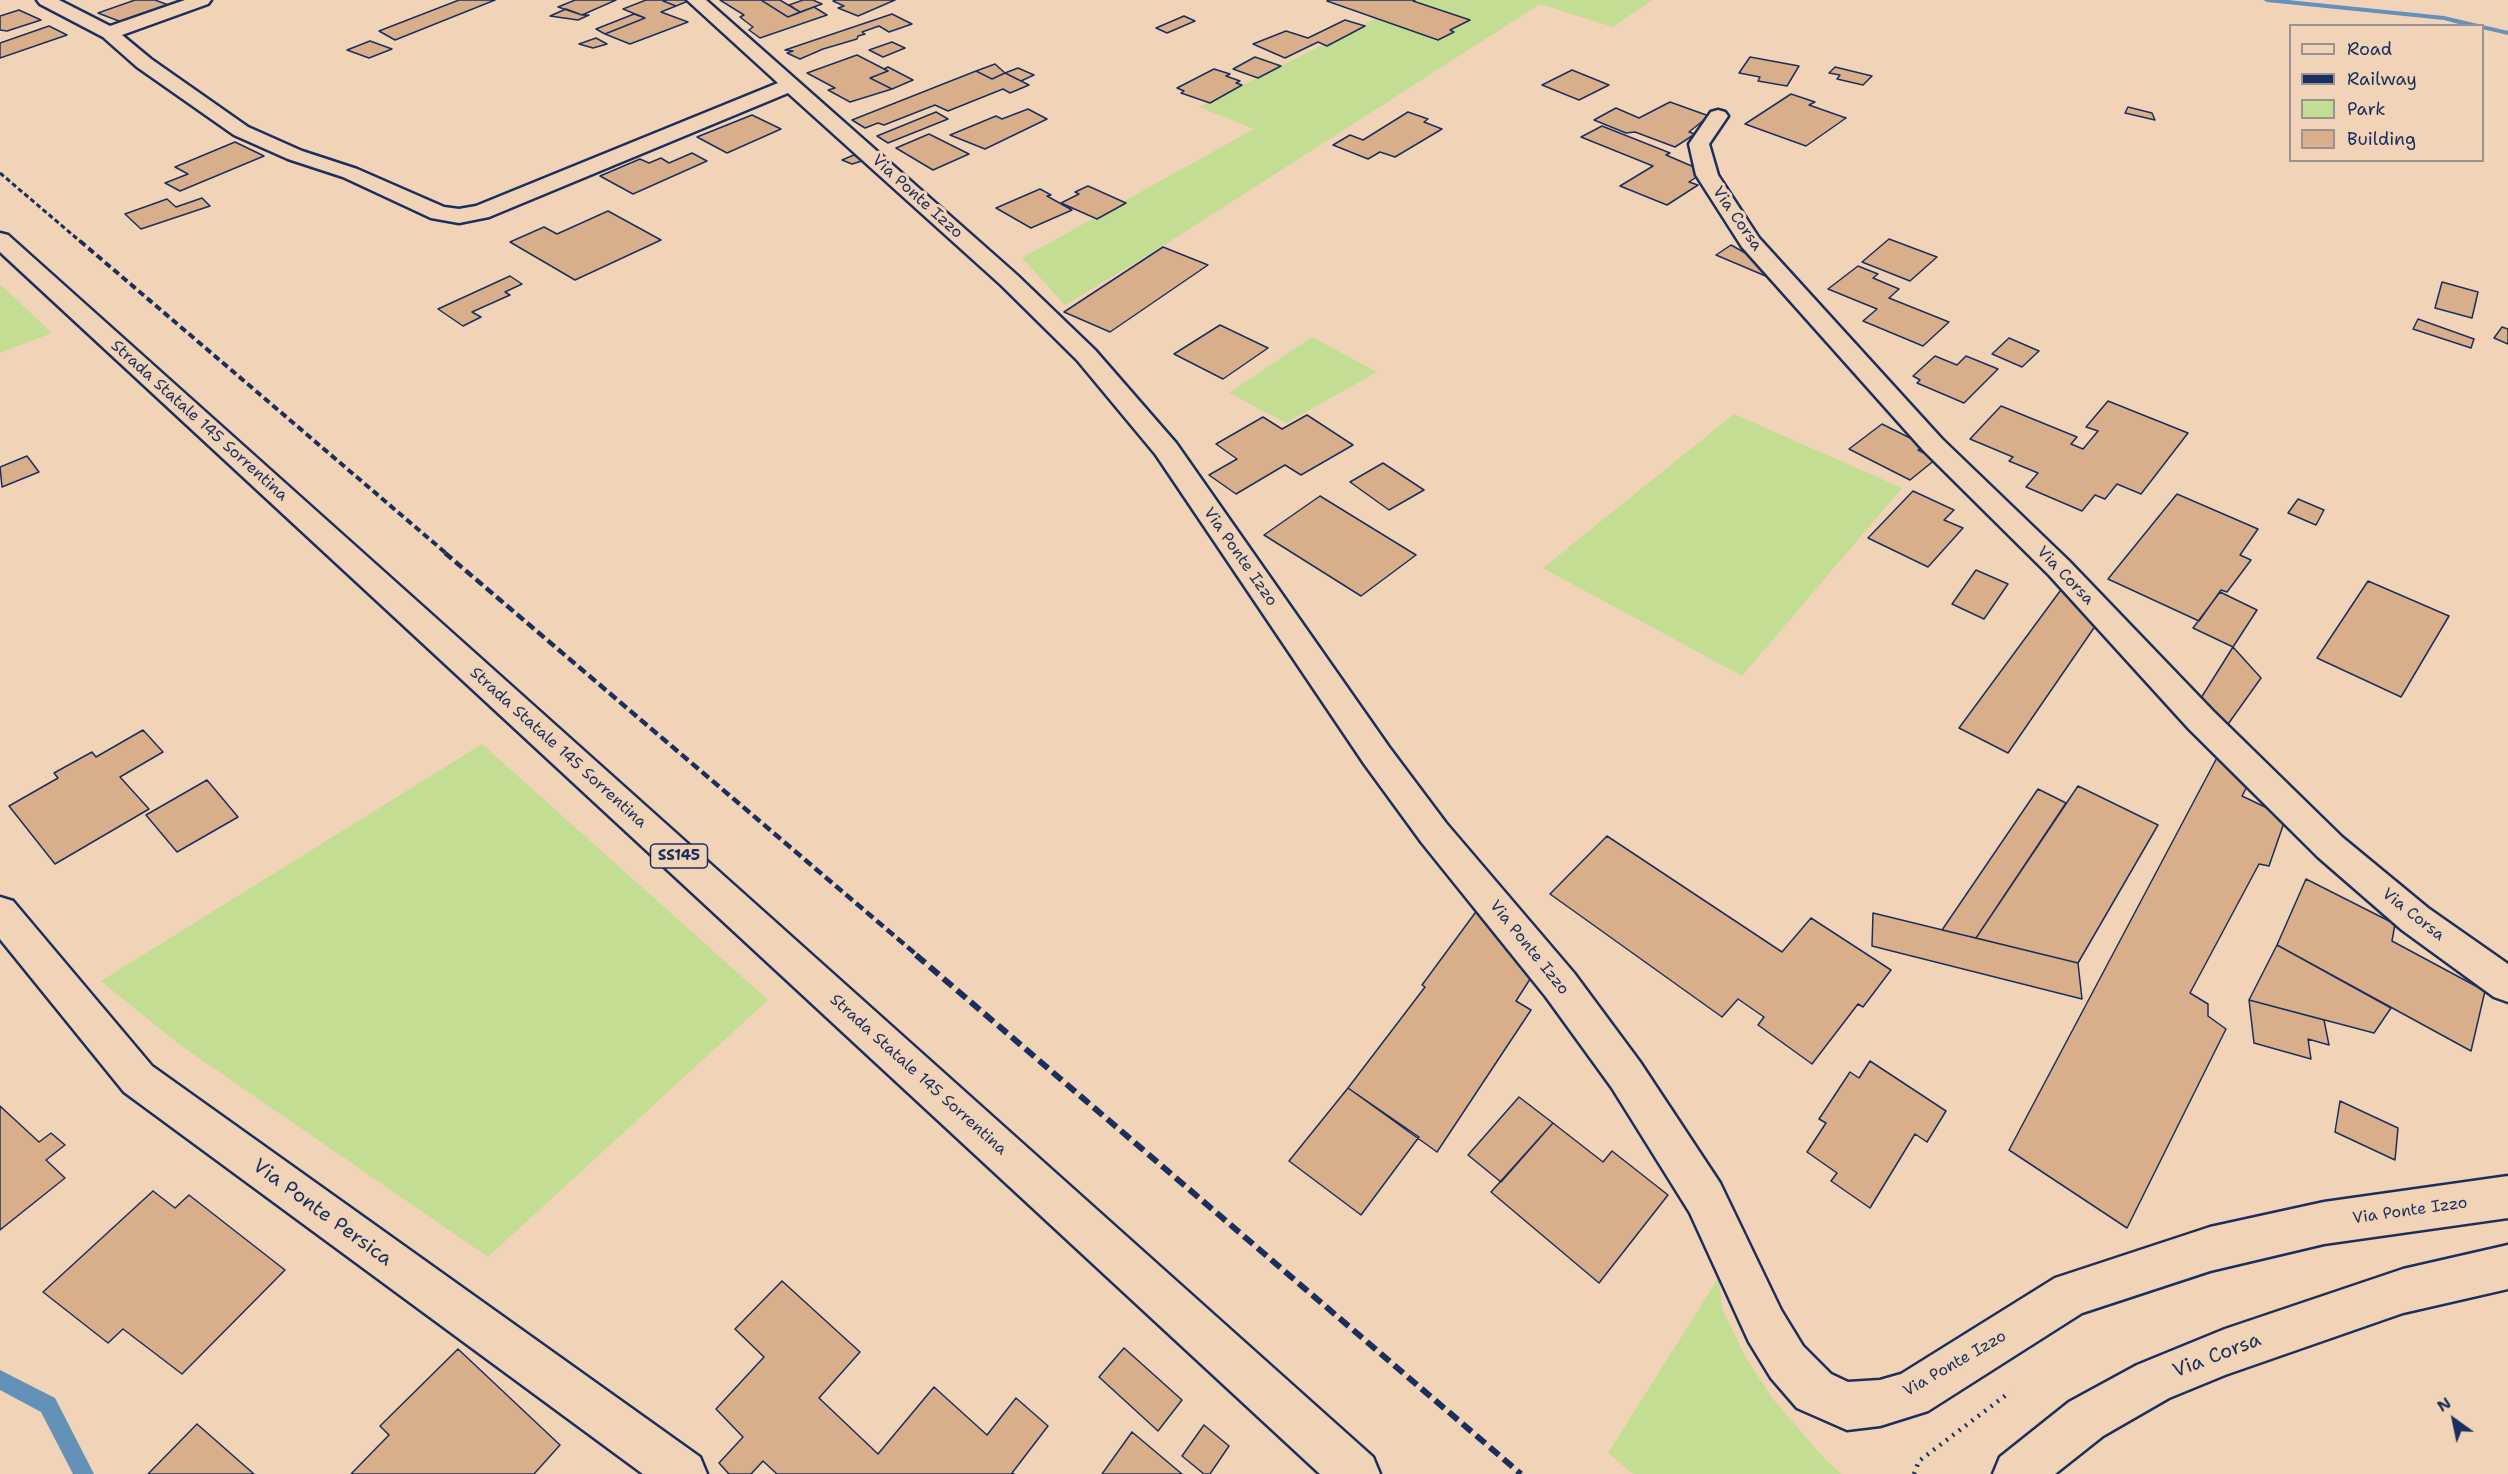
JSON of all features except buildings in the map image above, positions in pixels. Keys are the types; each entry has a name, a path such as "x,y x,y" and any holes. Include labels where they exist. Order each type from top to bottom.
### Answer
{"main road":[{"path":"46,0 109,33 144,63 241,131 295,155 350,173 439,213 459,216 481,212 791,86"},
{"path":"109,33 201,0"},
{"name":"Via Ponte Izzo","path":"696,0 914,194 1034,305 1086,355 1166,449 1384,765 1434,833 1560,985 1626,1075 1705,1198 1765,1326 1787,1362 1814,1391 1847,1406 1880,1403 1911,1394 2071,1294 2210,1249 2324,1223 2508,1197"},
{"name":"Via Corsa","path":"1718,116 1699,144 1707,175 1750,242 1933,445 2059,568 2202,720 2330,847 2415,919 2508,985"},
{"name":"Strada Statale 145 Sorrentina","path":"0,240 1356,1474"},
{"name":"Via Ponte Persica","path":"0,912 138,1079 683,1474"},
{"name":"Via Corsa","path":"2017,1474 2086,1419 2153,1381 2225,1352 2403,1291 2508,1267"}],"green space":[{"path":"1412,0 1652,0 1613,27 1540,4 1166,244 1065,305 1022,258 1254,129 1199,107"},
{"path":"0,284 52,333 0,353"},
{"path":"1312,337 1377,372 1286,423 1229,393"},
{"path":"1734,414 1902,488 1742,676 1543,568"},
{"path":"482,744 768,1000 488,1257 180,1045 101,981"},
{"path":"1719,1277 1722,1308 1746,1358 1773,1399 1822,1456 1841,1474 1633,1474 1608,1453"}],"waterway":[{"path":"2267,0 2444,18 2469,24"},
{"path":"2484,27 2508,33"},
{"path":"0,1380 48,1405 84,1474"}],"railway":[{"path":"0,173 81,242"},
{"path":"80,241 447,554"},
{"path":"445,553 918,956"},
{"path":"916,955 1521,1474"}]}
